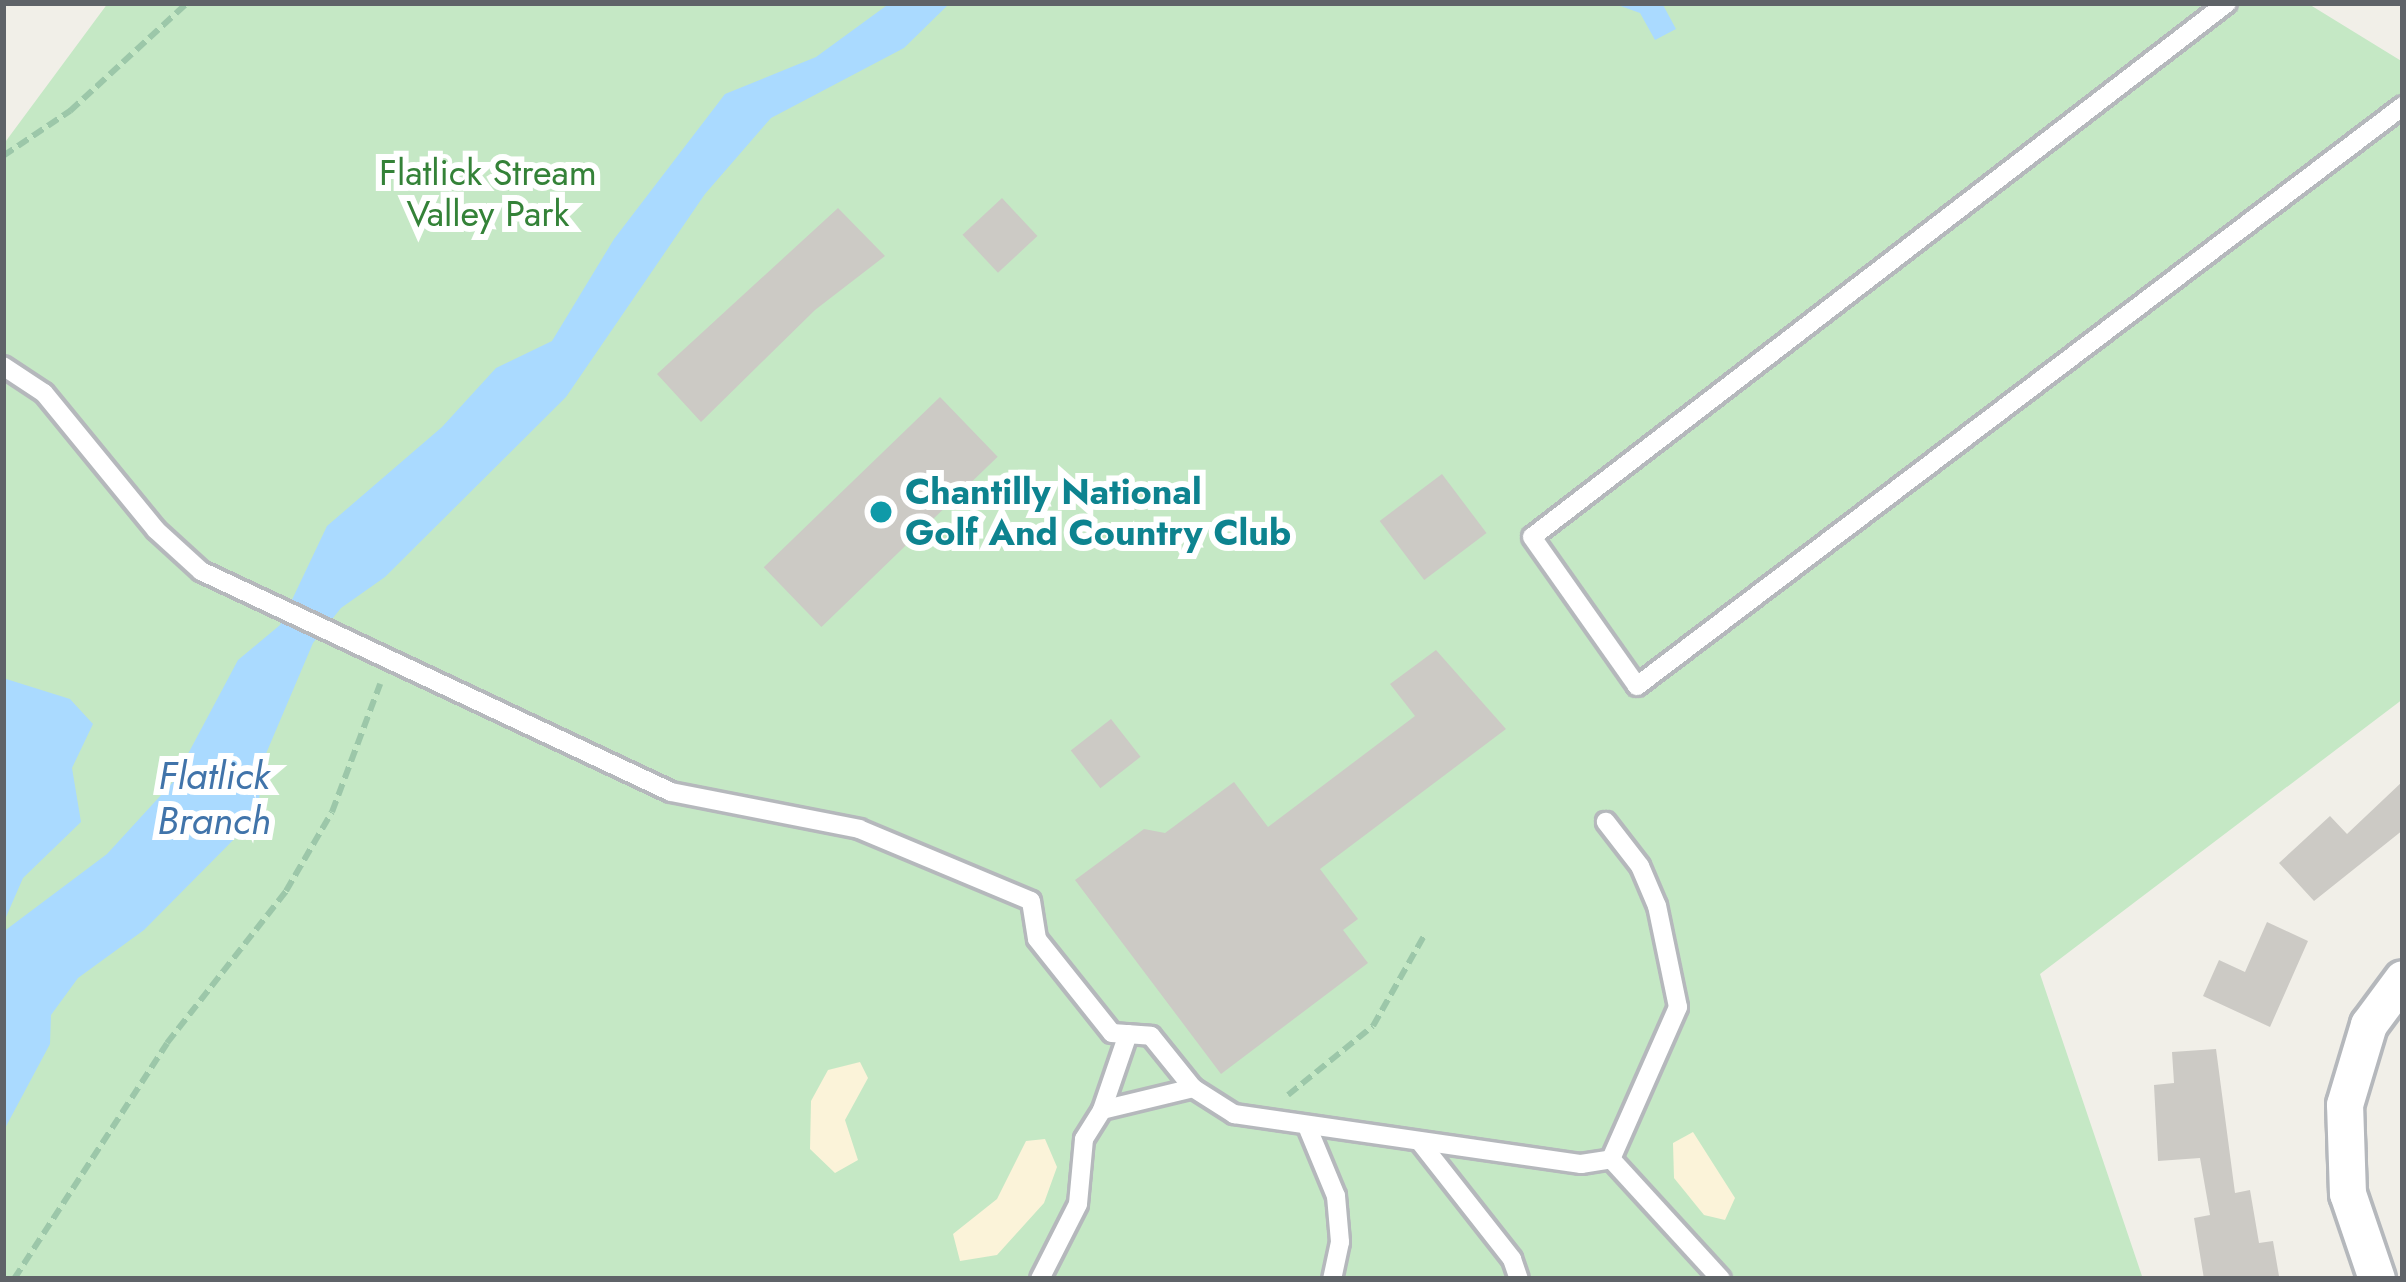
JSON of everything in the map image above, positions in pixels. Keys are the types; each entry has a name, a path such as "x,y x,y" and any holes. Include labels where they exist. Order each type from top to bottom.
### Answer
{"street":[{"path":"2377,1279 2348,1194 2345,1105 2369,1025 2403,979"}],"lane":[{"path":"2227,3 1532,537 1637,686 2403,106"},
{"path":"3,366 44,393 156,530 201,571 671,792 806,813 1031,901 1037,939 1112,1033 1151,1036 1193,1088 1257,1119 1581,1164 1611,1160"},
{"path":"1606,822 1640,866 1657,906 1678,1007 1611,1160"},
{"path":"1040,1279 1078,1204 1084,1138 1102,1110 1128,1034"},
{"path":"1102,1110 1193,1088"},
{"path":"1307,1126 1336,1196 1340,1242 1332,1279"},
{"path":"1420,1142 1512,1259 1519,1279"},
{"path":"1611,1160 1721,1279"}],"path":[{"path":"3,156 70,110 187,3"},
{"path":"14,1279 167,1043 286,891 332,812 390,658"},
{"path":"1257,1119 1372,1026 1424,936"}],"green space":[{"name":"Chantilly National Golf And Country Club","path":"108,3 2307,3 2403,62 2403,699 2040,974 2143,1279 3,1279 3,145"}],"sand":[{"path":"860,1062 868,1078 845,1120 858,1160 835,1173 810,1149 811,1101 828,1070"},
{"path":"1693,1132 1735,1198 1725,1220 1704,1215 1674,1178 1673,1143"},
{"path":"1045,1139 1057,1167 1044,1203 997,1255 960,1261 953,1234 997,1199 1026,1141"}],"water":[{"name":"Flatlick Branch","path":"890,3 950,3 904,48 771,118 705,194 566,397 385,577 341,608 313,643 262,763 258,815 144,930 78,978 51,1015 50,1044 3,1132 3,932 107,854 173,782 238,660 280,625 327,526 442,427 496,368 552,341 614,239 725,94 816,57"},
{"path":"1612,3 1662,3 1676,29 1655,40 1640,13"},
{"path":"3,678 70,699 93,724 72,768 81,822 23,878 3,924"}],"building":[{"path":"1002,198 1037,236 998,273 963,235"},
{"path":"838,208 885,256 815,310 701,422 657,374"},
{"name":"Chantilly National Golf And Country Club","path":"940,397 998,457 821,627 764,567"},
{"path":"1442,474 1487,533 1424,580 1380,521"},
{"path":"1436,650 1506,729 1320,869 1358,919 1343,930 1368,963 1221,1074 1075,880 1144,829 1165,833 1234,782 1268,827 1415,716 1390,684"},
{"path":"1111,719 1141,757 1100,788 1071,750"},
{"path":"2403,781 2403,830 2314,901 2279,863 2330,816 2347,834"},
{"path":"2267,922 2308,941 2270,1027 2203,996 2219,960 2245,972"},
{"path":"2216,1049 2235,1193 2250,1190 2259,1243 2273,1241 2279,1276 2204,1279 2194,1218 2210,1215 2200,1158 2158,1161 2154,1085 2174,1083 2172,1052"}],"place":[{"name":"Chantilly National Golf And Country Club","path":"881,512"}],"park label":[{"name":"Flatlick Stream Valley Park","path":"488,192"}]}
